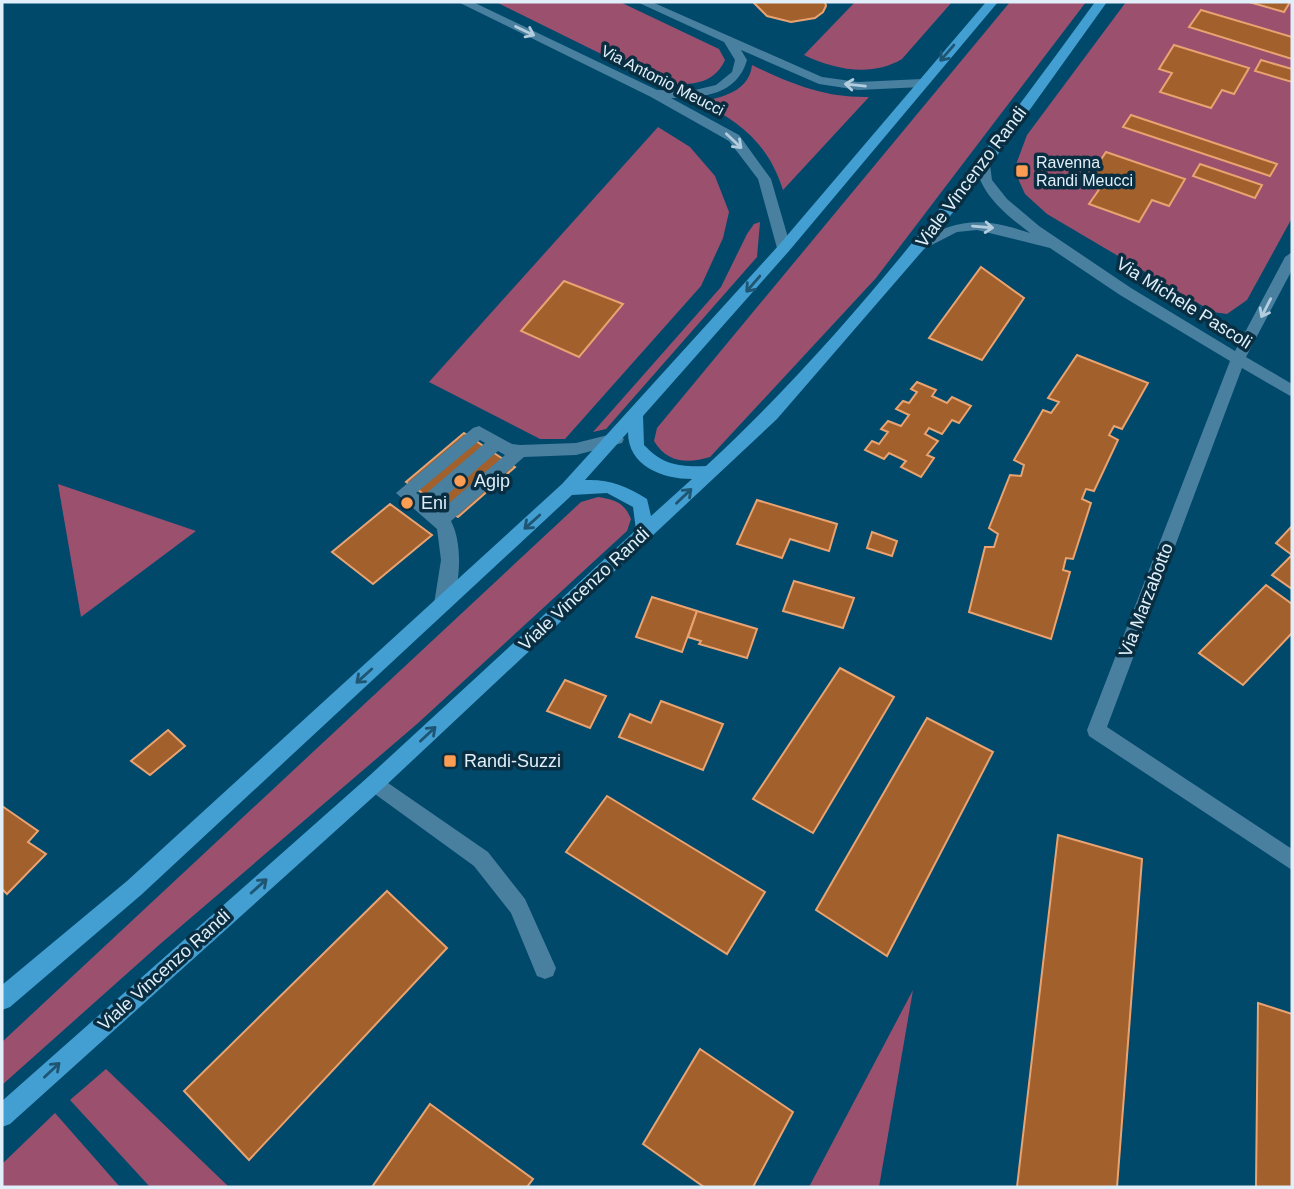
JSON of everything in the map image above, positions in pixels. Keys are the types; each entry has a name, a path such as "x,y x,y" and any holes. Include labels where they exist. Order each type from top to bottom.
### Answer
{"street":[{"name":"Via Antonio Meucci","path":"464,2 655,94 734,138 764,178 784,248"},
{"path":"643,2 819,80 858,86 922,83"},
{"path":"2,999 134,888 568,489 636,417 784,248 992,2"},
{"name":"Viale Vincenzo Randi","path":"2,1116 375,783 771,415 919,246 983,165 1101,2"},
{"path":"655,94 703,92 733,80 740,70 741,60 730,42"},
{"name":"Via Michele Pascoli","path":"983,165 986,182 1002,202 1056,247 1292,391"},
{"name":"Via Michele Pascoli","path":"919,246 953,229 975,225 1001,229 1056,247"},
{"name":"Via Marzabotto","path":"1292,257 1238,359 1096,730 1292,860"},
{"path":"636,417 636,447 651,464 672,472 709,472"},
{"path":"443,604 449,554 446,528 441,520 404,494 479,432 509,450 520,451 576,449 615,439"},
{"path":"441,520 520,451"},
{"path":"568,489 597,485 622,491 641,504 645,532"},
{"path":"375,783 481,859 518,906 545,968"}],"shaded area":[{"path":"496,2 620,2 719,49 725,60 713,75 697,83 658,82"},
{"path":"855,2 952,2 902,59 890,65 866,70 841,68 804,55"},
{"path":"1010,2 1086,2 876,278 710,457 686,461 665,454 654,441 657,428"},
{"path":"1126,2 1292,2 1292,218 1247,300 1227,314 1213,312 1047,214 1025,194 1014,170 1027,135"},
{"path":"752,65 823,92 869,97 783,190 770,160 752,137 728,118 700,102 733,92 746,81"},
{"path":"658,127 690,147 715,176 729,212 723,238 701,286 565,439 540,439 429,382"},
{"path":"760,222 757,257 606,429 593,432 721,287 747,234 754,224"},
{"path":"58,484 196,531 81,617"},
{"path":"598,497 622,505 631,519 627,531 417,724 159,945 2,1085 2,1042 581,502"},
{"path":"913,990 879,1187 809,1187"},
{"path":"106,1069 229,1187 150,1187 70,1100"},
{"path":"55,1113 120,1187 2,1187 2,1164"}],"building":[{"path":"753,2 825,2 826,6 815,18 791,22 767,16"},
{"path":"1249,2 1290,2 1284,12"},
{"path":"1201,10 1292,37 1292,59 1189,27"},
{"path":"1174,45 1249,68 1234,94 1222,90 1211,108 1160,92 1172,73 1159,69"},
{"path":"1261,60 1292,69 1292,82 1255,71"},
{"path":"1131,115 1277,164 1270,176 1123,127"},
{"path":"1106,152 1185,179 1169,206 1152,200 1139,222 1089,204 1105,181 1090,176"},
{"path":"1200,164 1262,185 1255,198 1193,176"},
{"path":"981,267 1024,298 982,360 929,338"},
{"path":"564,281 623,304 579,357 521,331"},
{"path":"1077,355 1148,383 1122,429 1114,426 1109,435 1118,440 1094,491 1086,489 1082,499 1091,503 1073,559 1066,558 1063,570 1070,572 1051,639 969,612 985,547 994,547 998,534 989,528 1010,475 1021,476 1024,465 1014,460 1043,410 1051,413 1059,402 1048,398"},
{"path":"917,382 936,390 932,396 947,403 952,397 971,406 959,423 952,420 942,434 929,428 925,434 938,441 927,455 934,458 921,477 901,467 906,461 889,453 884,459 865,450 872,441 879,444 888,432 881,429 888,421 901,426 909,415 896,409 903,401 909,403 917,392 911,389"},
{"path":"464,433 515,467 458,517 406,482"},
{"path":"757,500 837,524 829,551 790,539 782,558 737,544"},
{"path":"390,504 432,535 373,584 332,552"},
{"path":"1292,526 1292,555 1276,543"},
{"path":"872,532 897,541 892,556 867,548"},
{"path":"1292,555 1292,589 1272,575"},
{"path":"794,581 854,598 843,628 783,611"},
{"path":"1266,585 1292,604 1292,633 1243,685 1199,653"},
{"path":"652,597 697,611 682,652 636,637"},
{"path":"697,611 757,629 747,658 699,644 701,641 688,637"},
{"path":"840,668 894,697 813,833 753,799"},
{"path":"565,680 606,696 590,728 547,711"},
{"path":"661,701 723,724 703,770 619,737 630,714 651,723"},
{"path":"927,718 993,752 887,956 816,910"},
{"path":"168,730 185,746 150,775 131,761"},
{"path":"607,796 765,892 727,954 566,852"},
{"path":"2,806 38,831 28,842 46,854 7,894 2,889"},
{"path":"1058,835 1142,859 1117,1187 1017,1187"},
{"path":"387,891 447,948 249,1160 184,1091"},
{"path":"1258,1003 1292,1014 1292,1187 1256,1187"},
{"path":"700,1049 793,1112 753,1187 704,1187 643,1144"},
{"path":"430,1104 533,1179 527,1187 372,1187"}],"place":[{"name":"Ravenna Randi Meucci","path":"1022,171"},
{"name":"Agip","path":"460,481"},
{"name":"Eni","path":"407,503"},
{"name":"Randi-Suzzi","path":"450,761"}]}
